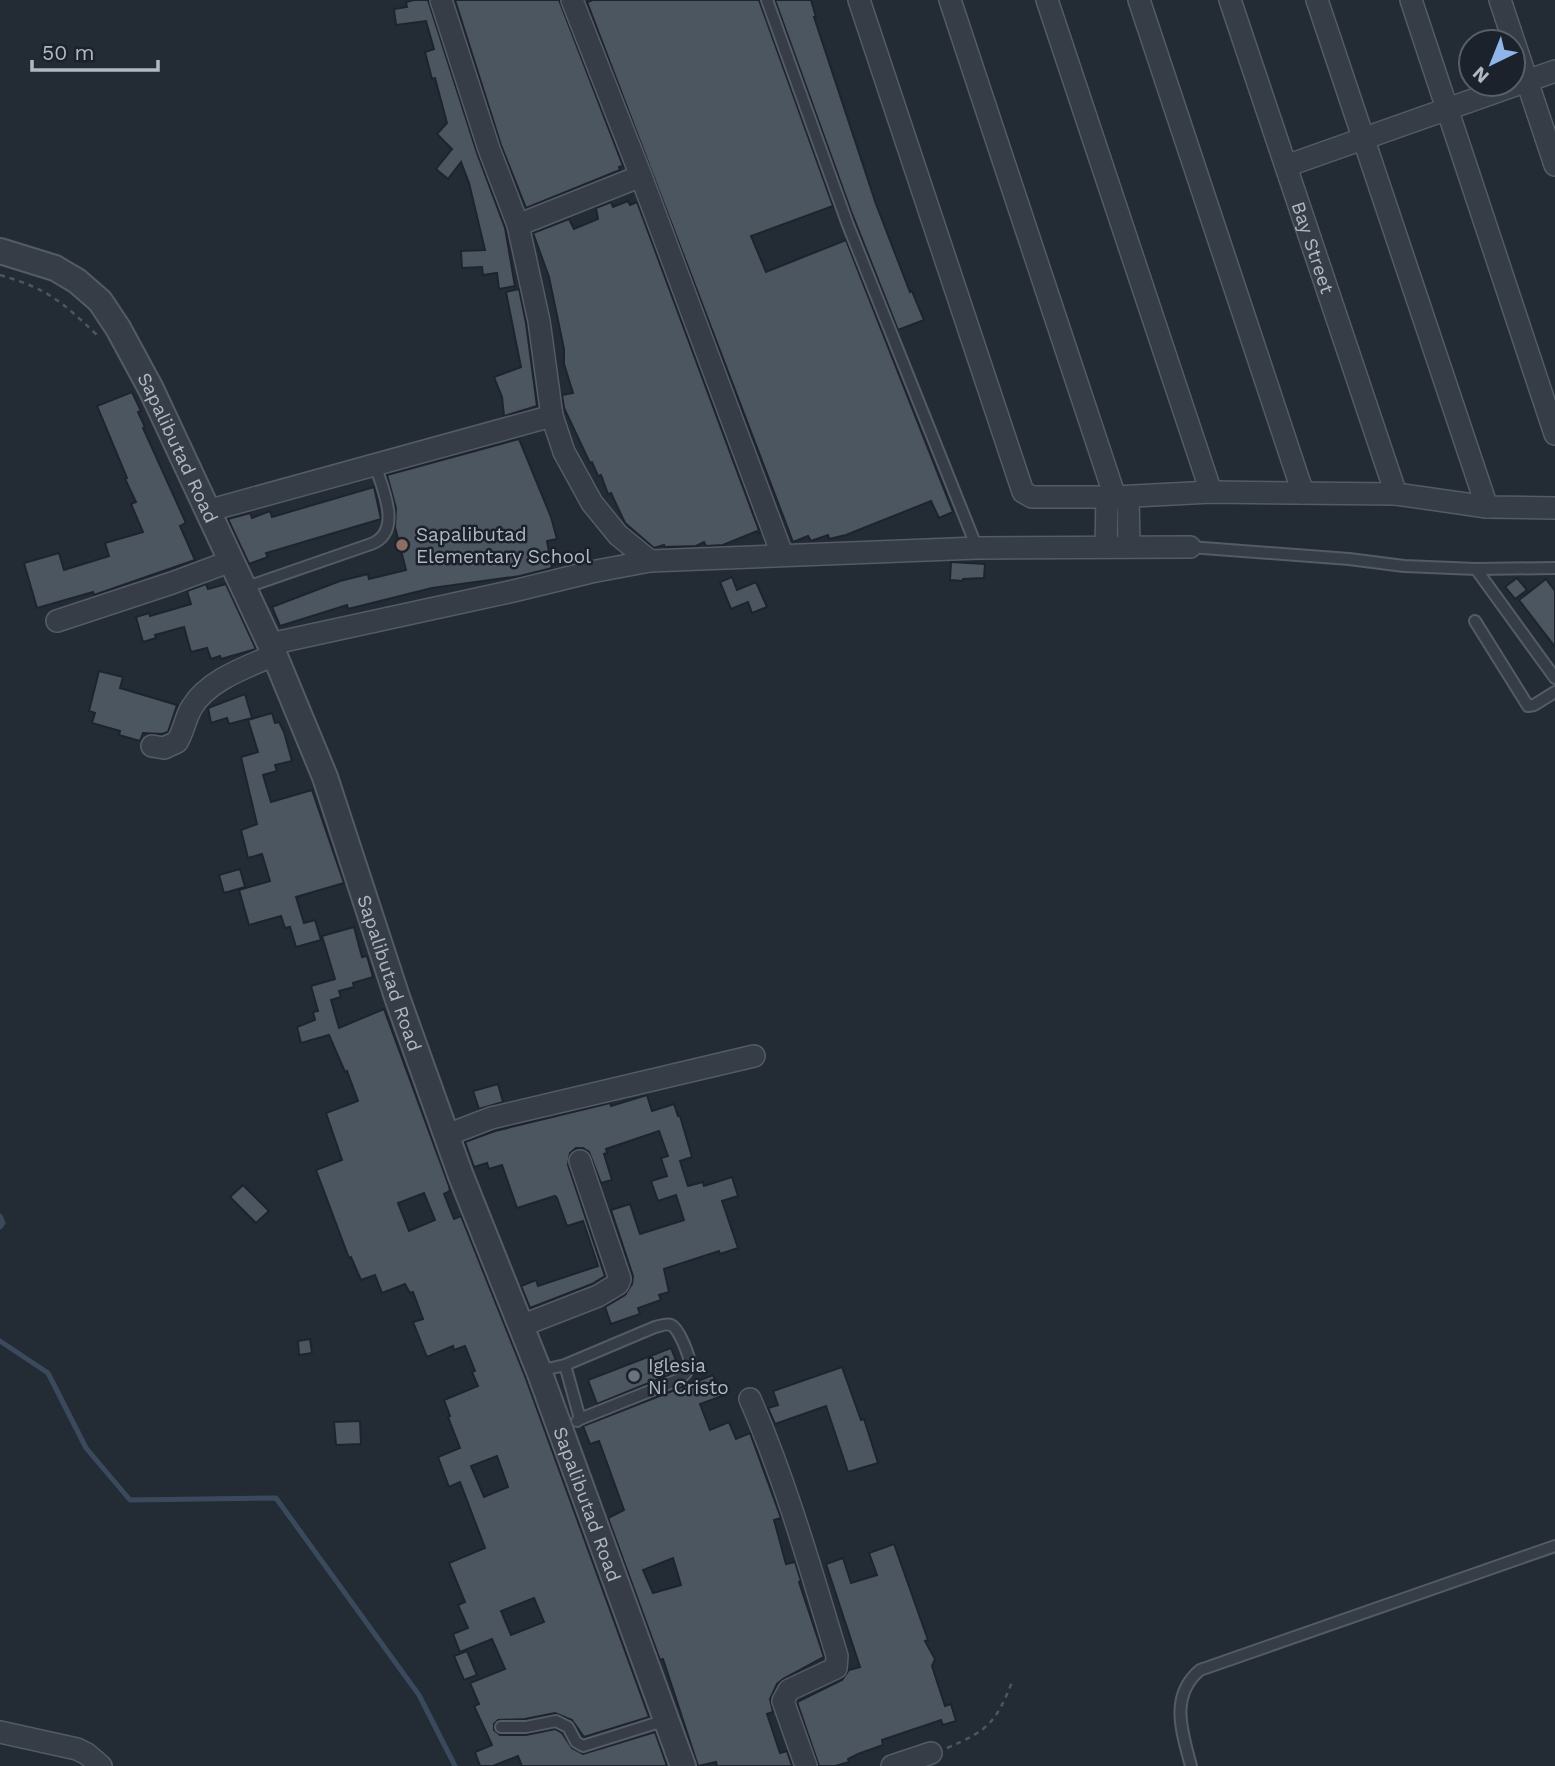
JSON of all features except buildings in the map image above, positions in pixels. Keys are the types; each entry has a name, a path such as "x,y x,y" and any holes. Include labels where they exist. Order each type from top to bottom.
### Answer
{"street":[{"path":"441,0 489,149 518,225 539,321 552,416 564,452 592,503 618,535 650,561"},
{"path":"572,0 642,176 782,554"},
{"path":"859,0 1023,492 1032,497 1116,497 1211,492 1396,494 1487,507 1555,508"},
{"path":"950,0 1116,497 1129,545"},
{"path":"1047,0 1211,492"},
{"path":"1139,0 1303,492"},
{"name":"Bay Street","path":"1230,0 1396,494"},
{"path":"1317,0 1487,507"},
{"path":"1410,0 1555,434"},
{"path":"1500,0 1509,28"},
{"path":"1555,71 1527,82 1555,165"},
{"path":"1286,166 1481,98"},
{"path":"518,225 642,176"},
{"name":"Sapalibutad Road","path":"0,251 55,268 78,281 100,301 151,389 272,649 325,777 398,1000 447,1135 539,1371 570,1424 683,1766"},
{"path":"208,511 552,416"},
{"path":"1106,547 1116,497"},
{"path":"152,746 163,748 177,742 191,708 202,692 272,649 591,572 650,561 782,554 1129,545 1191,547"},
{"path":"57,621 231,561"},
{"path":"447,1135 491,1118 754,1056"},
{"path":"521,1326 598,1296 618,1284 620,1279 580,1161"},
{"path":"750,1399 809,1564 837,1656 836,1668 789,1690 783,1701 806,1766"},
{"path":"0,1732 77,1749 101,1766"},
{"path":"892,1766 931,1753"}],"lane":[{"path":"767,0 848,225 977,548"},
{"path":"244,588 371,544 385,536 388,529 388,508 375,465"},
{"path":"1191,547 1404,566 1555,568"},
{"path":"1476,569 1555,678"},
{"path":"1475,621 1528,706 1555,692"},
{"path":"539,1371 565,1365 666,1324 673,1325 676,1329 683,1341 690,1365 687,1373 680,1379 570,1424 565,1365"},
{"path":"1191,1766 1184,1740 1180,1706 1188,1679 1199,1670 1555,1546"},
{"path":"501,1727 526,1727 556,1721 568,1727 576,1742 583,1746 666,1720"}],"path":[{"path":"0,275 44,290 63,303 105,343"},
{"path":"931,1753 981,1732 998,1715 1012,1682"}],"waterway":[{"path":"0,1216 3,1223 0,1227"},
{"path":"0,1341 48,1373 86,1448 130,1500 276,1498 419,1695 455,1766"}],"place":[{"name":"Sapalibutad Elementary School","path":"402,545"},
{"name":"Iglesia Ni Cristo","path":"634,1376"}]}
